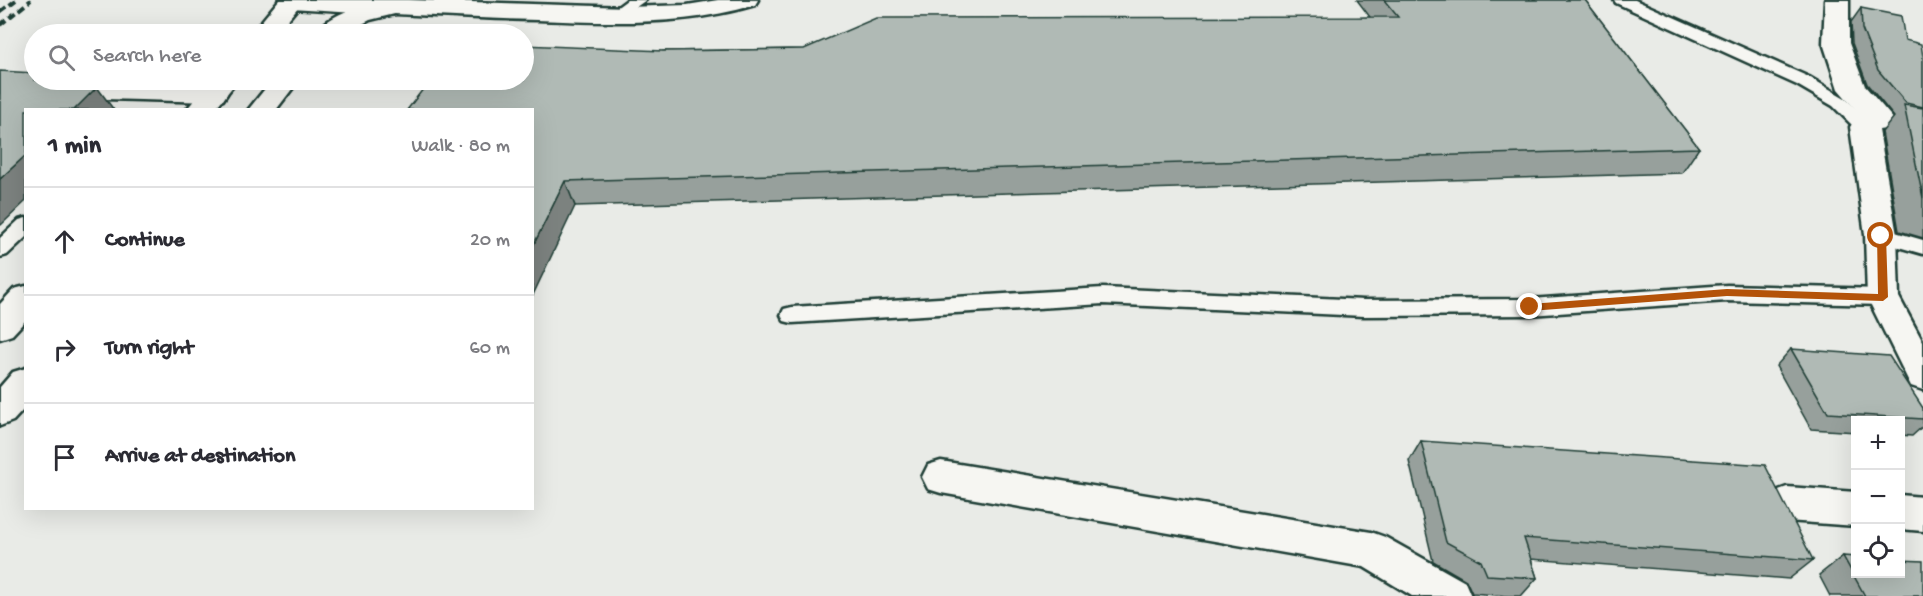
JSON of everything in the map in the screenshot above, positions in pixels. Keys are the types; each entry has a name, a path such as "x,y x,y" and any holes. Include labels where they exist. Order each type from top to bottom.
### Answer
{"street":[{"path":"271,24 291,1 352,2 531,14 656,15 746,0"},
{"path":"1837,0 1836,43 1852,89 1873,124 1883,297 1923,375"},
{"path":"334,24 352,2"},
{"path":"340,24 371,11 398,6"},
{"path":"0,84 24,86"},
{"path":"69,90 212,94"},
{"path":"263,108 278,90"},
{"path":"0,411 24,384"},
{"path":"940,477 1371,550 1450,596"},
{"path":"1788,504 1851,509"},
{"path":"1905,512 1923,514"}],"lane":[{"path":"616,14 638,0"},
{"path":"1622,0 1803,81 1873,124 1923,132"},
{"path":"0,250 24,227"},
{"path":"1881,236 1923,247"},
{"path":"792,315 1103,296 1364,308 1530,307 1727,293 1883,297"}],"building":[{"path":"1384,0 1585,0 1699,148 565,181 534,244 534,108 409,108 422,90 534,90 534,45 663,51 804,49 876,18 1398,17"},
{"path":"1861,8 1901,16 1905,40 1921,44 1923,107 1906,103 1878,70 1862,29"},
{"path":"0,71 24,72 24,90 94,90 76,108 24,108 24,157 0,179"},
{"path":"1904,105 1923,108 1923,198"},
{"path":"1791,349 1889,356 1923,408 1923,419 1905,418 1905,416 1828,413"},
{"path":"1421,441 1765,465 1813,560 1524,538 1537,578 1487,575 1481,561 1446,542"},
{"path":"1843,556 1851,557 1851,571"},
{"path":"1905,560 1923,561 1923,596 1865,596 1855,578 1905,578"}],"railway":[{"path":"0,12 16,0"},
{"path":"0,25 31,0"}],"route":[{"path":"1530,307 1727,293 1883,297 1881,236"}]}
